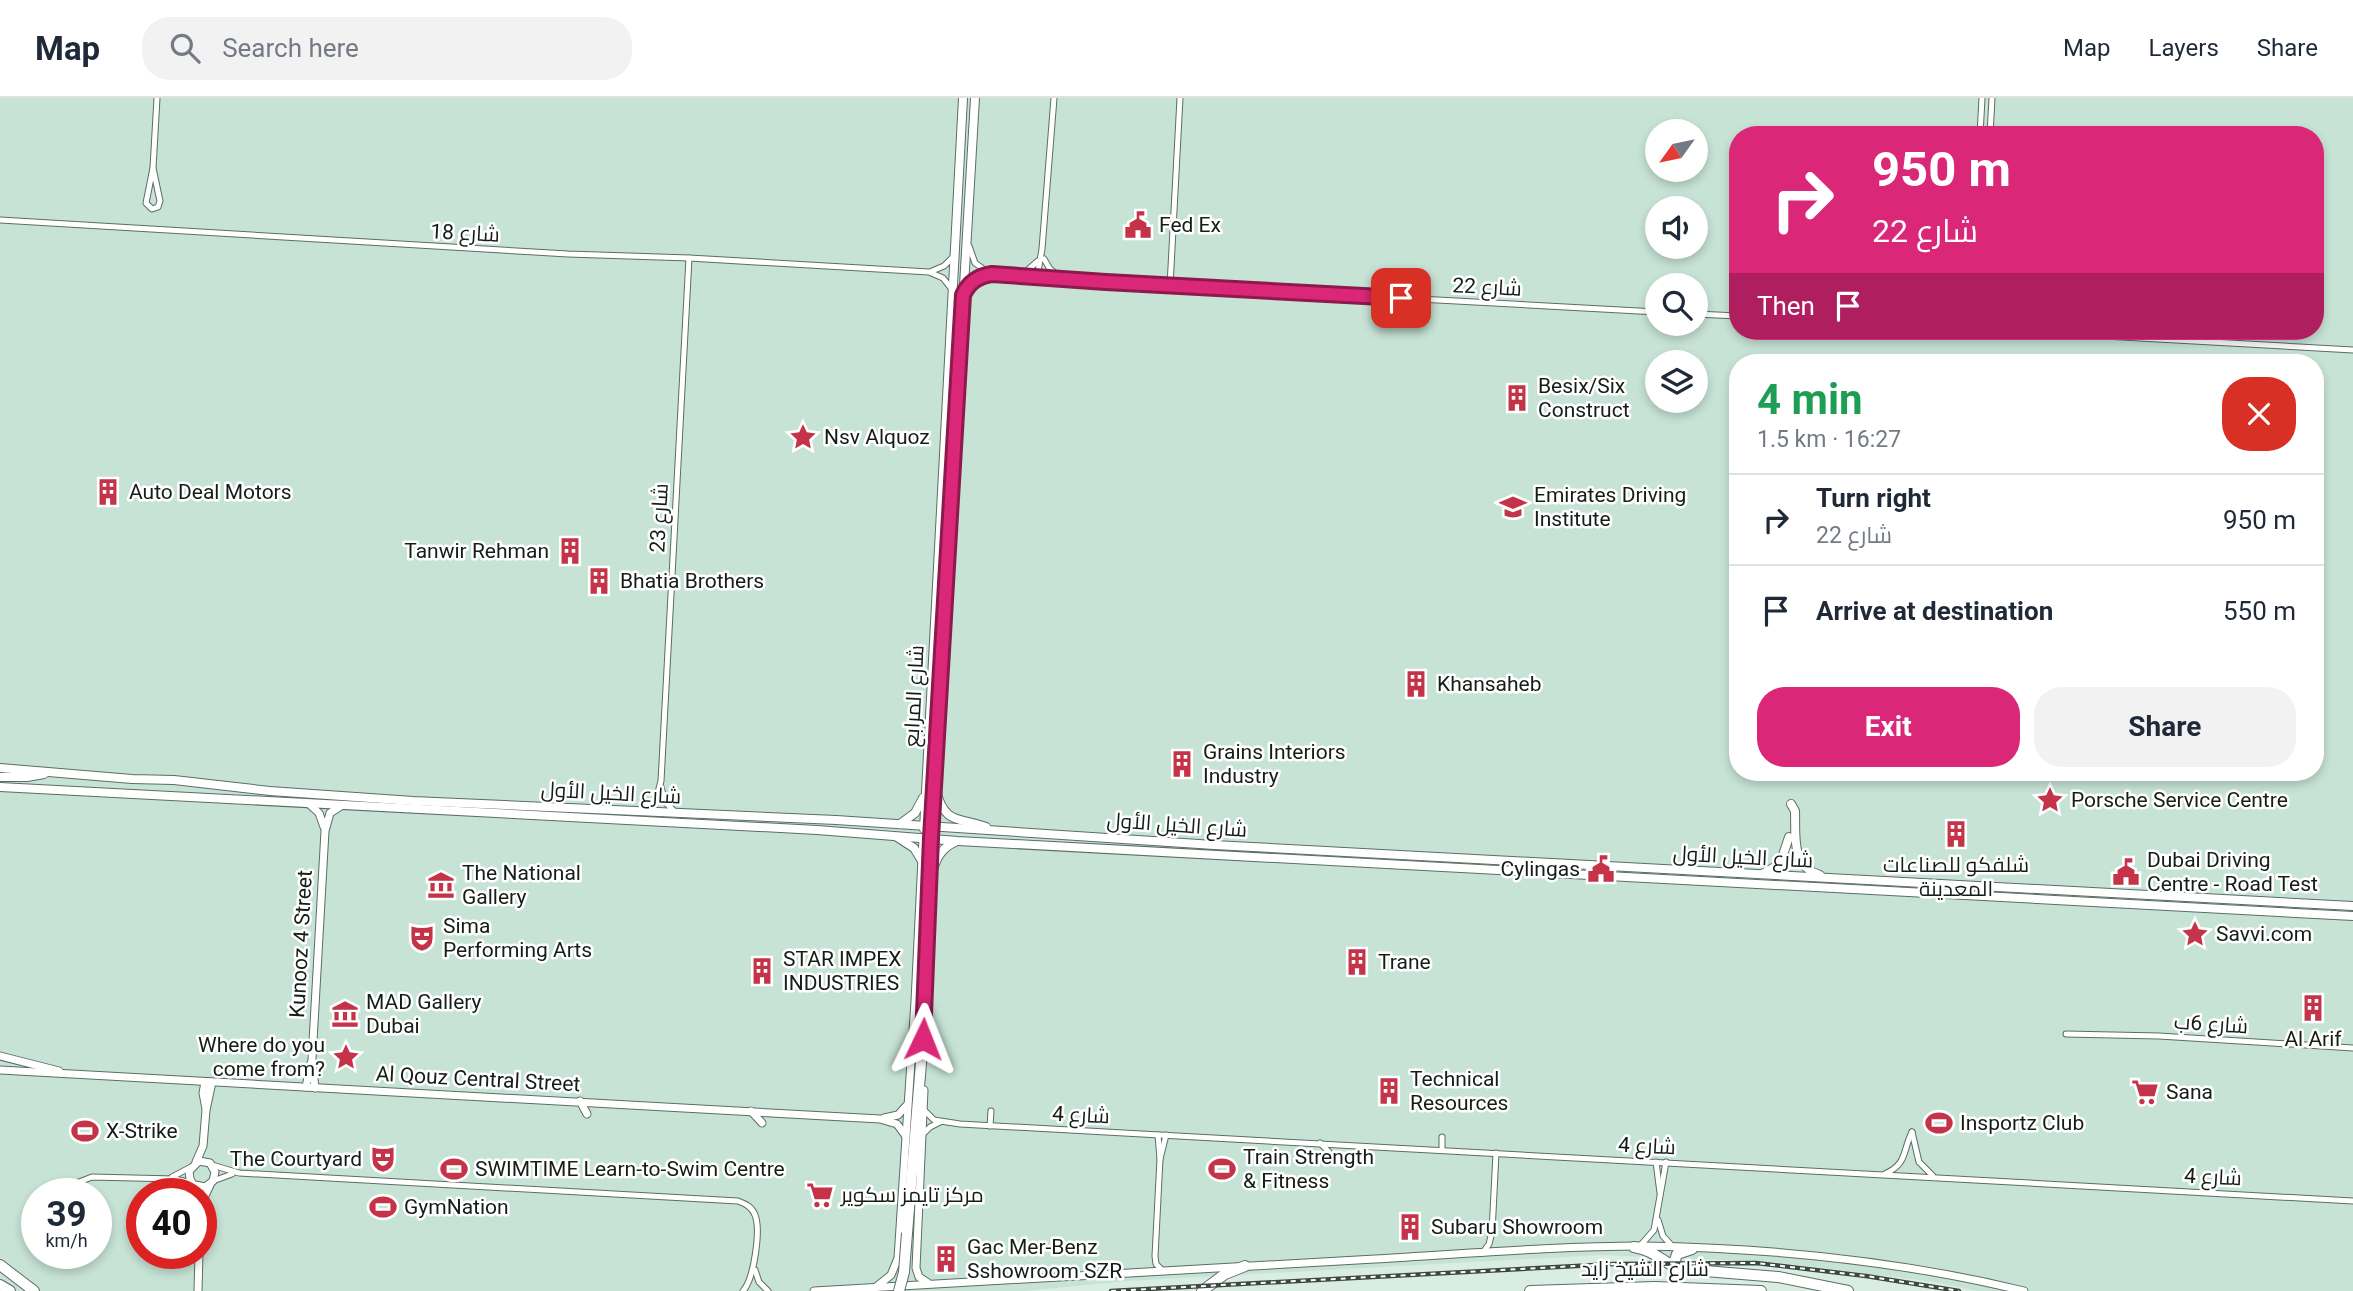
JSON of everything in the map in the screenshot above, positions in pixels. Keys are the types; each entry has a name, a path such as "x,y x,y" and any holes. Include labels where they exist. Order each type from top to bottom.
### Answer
{"highway":[{"path":"899,1291 905,1262 923,1039"},
{"path":"1637,1246 1651,1251 1677,1268 1778,1277 1848,1291"},
{"path":"1677,1268 1677,1254 1692,1249"},
{"path":"0,1265 34,1291"},
{"path":"1202,1291 1225,1274 1245,1266"},
{"path":"0,1285 10,1291"},
{"name":"شارع الشيخ زايد","path":"1530,1291 1655,1287 1760,1291"}],"main road":[{"name":"شارع المرابع","path":"927,838 934,785 959,295 956,252 963,98"},
{"name":"شارع المرابع","path":"928,827 926,792 975,98"},
{"name":"شارع الخيل الأول","path":"0,768 174,780 271,792 2353,906"},
{"path":"0,776 27,777 50,772"},
{"path":"934,785 940,804 948,816 992,830"},
{"name":"شارع الخيل الأول","path":"0,787 2353,916"},
{"path":"898,825 915,813 926,792"},
{"path":"1791,804 1795,811 1796,850 1800,862 1810,871 1832,878"},
{"path":"894,835 914,848 922,861"},
{"path":"1759,875 1780,864 1789,837"},
{"path":"929,881 939,853 958,841"}],"street":[{"path":"153,168 160,201 158,207 152,209 146,203 153,168 157,98"},
{"path":"1040,277 1054,98"},
{"path":"1170,286 1180,98"},
{"path":"1980,126 1982,98"},
{"path":"1990,126 1992,98"},
{"name":"شارع 18","path":"0,220 568,254 929,272"},
{"path":"967,228 973,260 980,268 992,274"},
{"path":"929,272 944,266 956,252"},
{"name":"شارع 23","path":"639,813 656,800 661,781 690,258"},
{"path":"1021,276 1042,259"},
{"path":"1042,259 1054,273 1064,279"},
{"path":"929,272 943,278 959,295 975,279 992,274"},
{"name":"شارع 22","path":"992,274 1645,311"},
{"path":"1708,315 1729,316"},
{"path":"2174,340 2353,350"},
{"name":"شارع 23","path":"661,781 665,802 678,814"},
{"path":"309,804 322,817 325,831"},
{"name":"Kunooz 4 Street","path":"310,1088 325,831 330,813 341,805"},
{"name":"شارع المرابع","path":"898,1258 922,861 927,838"},
{"name":"شارع المرابع","path":"917,1265 929,881 927,838"},
{"name":"شارع 6ب","path":"2066,1034 2159,1036 2353,1048"},
{"name":"Al Qouz Central Street","path":"0,1056 74,1076"},
{"name":"Al Qouz Central Street","path":"0,1070 880,1119 897,1124 905,1135"},
{"path":"208,1082 203,1093 206,1110 204,1141 215,1172 213,1178"},
{"path":"472,1106 473,1097"},
{"path":"580,1101 587,1114"},
{"path":"880,1119 898,1115 908,1101"},
{"path":"923,1109 931,1118 940,1122"},
{"path":"751,1111 762,1123"},
{"path":"990,1126 991,1111"},
{"path":"922,1136 927,1129 940,1122"},
{"name":"شارع 4","path":"940,1122 2353,1201"},
{"path":"1884,1175 1902,1161 1912,1132 1921,1165 1936,1177"},
{"path":"1157,1135 1160,1159 1155,1256 1158,1267 1163,1271"},
{"path":"1160,1159 1166,1135"},
{"path":"1442,1137 1442,1150"},
{"path":"190,1178 189,1175 204,1141"},
{"path":"1320,1143 1329,1152"},
{"path":"1484,1251 1492,1232 1496,1153"},
{"path":"171,1178 202,1161 239,1173 738,1200 751,1209 756,1220 751,1281 743,1291"},
{"path":"1656,1162 1660,1194"},
{"path":"1637,1246 1653,1233 1665,1162"},
{"path":"217,1180 239,1173"},
{"path":"87,1178 129,1178"},
{"path":"1658,1216 1661,1233 1673,1247"},
{"path":"1492,1232 1494,1244 1500,1250"},
{"path":"814,1291 1500,1250 1637,1246 1789,1254 1872,1262 2024,1291"},
{"path":"1143,1272 1155,1256"},
{"path":"898,1258 905,1269 917,1265 919,1277 932,1284"},
{"path":"875,1287 891,1275 898,1258"},
{"path":"754,1264 759,1282 768,1291"},
{"path":"198,1291 199,1269"}],"shaded area":[{"path":"0,98 2353,98 2353,1291 1977,1291 1934,1282 1775,1262 1601,1255 1128,1281 1025,1291 0,1291"}],"railway":[{"path":"1111,1291 1614,1264 1756,1263 1866,1276 1959,1291"}],"place":[{"name":"Fed Ex","path":"1138,225"},
{"name":"Besix/Six Construct","path":"1517,398"},
{"name":"Nsv Alquoz","path":"803,437"},
{"name":"Auto Deal Motors","path":"108,492"},
{"name":"Emirates Driving Institute","path":"1513,507"},
{"name":"Tanwir Rehman","path":"570,551"},
{"name":"Bhatia Brothers","path":"599,581"},
{"name":"Khansaheb","path":"1416,684"},
{"name":"Grains Interiors Industry","path":"1182,764"},
{"name":"Porsche Service Centre","path":"2050,800"},
{"name":"شلفكو للصناعات المعدينة","path":"1956,834"},
{"name":"Cylingas","path":"1601,869"},
{"name":"Dubai Driving Centre - Road Test","path":"2126,872"},
{"name":"The National Gallery","path":"441,885"},
{"name":"Savvi.com","path":"2195,934"},
{"name":"Sima Performing Arts","path":"422,938"},
{"name":"Trane","path":"1357,962"},
{"name":"STAR IMPEX INDUSTRIES","path":"762,971"},
{"name":"Al Arif","path":"2313,1008"},
{"name":"MAD Gallery Dubai","path":"345,1014"},
{"name":"Where do you come from?","path":"346,1057"},
{"name":"Technical Resources","path":"1389,1091"},
{"name":"Sana","path":"2145,1092"},
{"name":"Insportz Club","path":"1939,1123"},
{"name":"X-Strike","path":"85,1131"},
{"name":"The Courtyard","path":"383,1159"},
{"name":"SWIMTIME Learn-to-Swim Centre","path":"454,1169"},
{"name":"Train Strength & Fitness","path":"1222,1169"},
{"name":"مركز تايمز سكوير","path":"820,1195"},
{"name":"GymNation","path":"383,1207"},
{"name":"Subaru Showroom","path":"1410,1227"},
{"name":"Gac Mer-Benz Sshowroom SZR","path":"946,1259"}],"route":[{"path":"923,1039 933,802 963,295 967,288 978,277 992,274 1401,298"}]}
